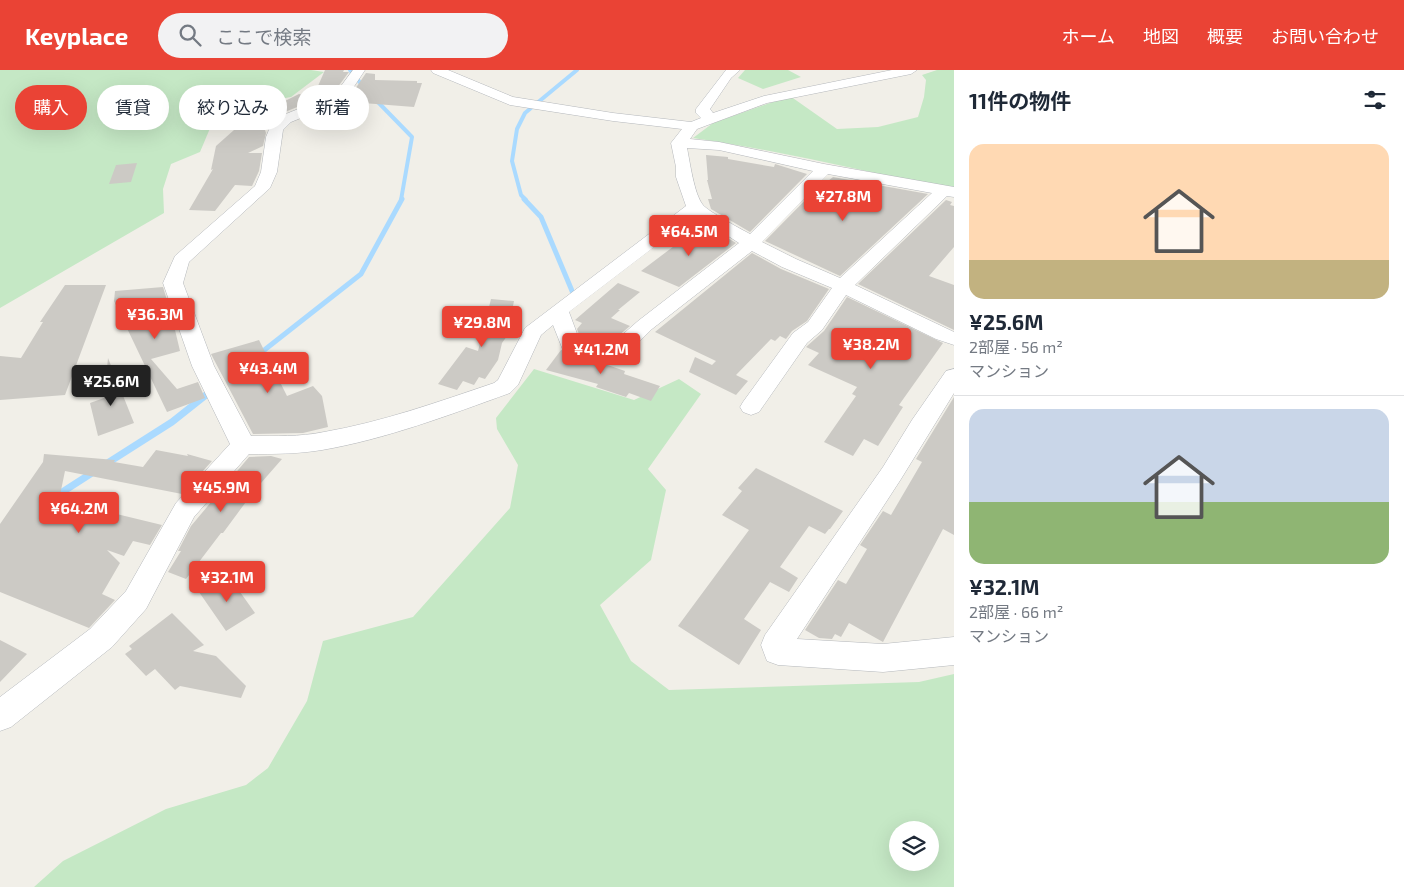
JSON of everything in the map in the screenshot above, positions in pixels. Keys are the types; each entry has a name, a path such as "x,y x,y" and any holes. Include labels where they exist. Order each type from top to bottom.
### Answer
{"street":[{"path":"244,444 203,366 173,283 181,260 262,188 269,172 273,137 276,128 286,119 340,97 359,70"},
{"path":"437,70 510,101 613,117 692,126 764,100 911,70"},
{"path":"712,118 703,113 703,109 727,75 734,70"},
{"path":"678,143 692,126"},
{"path":"678,143 719,146 824,169 949,191"},
{"path":"678,143 684,167 684,176 695,207 751,243 789,263 843,286 954,339"},
{"path":"559,311 570,345 618,350 645,325 751,243 824,169"},
{"path":"752,407 800,338 815,326 843,286 949,191"},
{"path":"0,716 101,638 136,600 185,510 244,444 322,441 352,435 502,388 506,385 532,332 673,226 695,207"},
{"path":"954,376 920,426 892,473 776,645 778,651 883,658 954,651"}],"green space":[{"path":"0,70 311,70 324,72 307,85 297,85 297,92 287,98 287,85 179,85 179,130 209,130 200,152 171,164 163,189 164,213 0,308"},
{"path":"745,70 788,70 801,77 763,89 738,78"},
{"path":"937,70 954,70 954,191 791,155 693,138 713,123 790,96 837,129 878,127 918,117 924,97 926,80 922,75"},
{"path":"534,369 634,400 679,379 701,394 648,469 666,490 651,560 600,605 631,661 669,690 919,682 954,674 954,887 34,887 63,861 166,809 246,785 268,768 307,701 323,641 413,617 510,508 518,465 497,429 496,418"}],"building":[{"path":"325,70 344,70 343,72 349,72 339,85 318,85"},
{"path":"366,73 375,74 375,80 417,81 417,83 422,83 414,107 369,103 369,85 358,85"},
{"path":"297,95 297,107 287,111 287,100"},
{"path":"234,130 265,130 266,133 263,146 248,153 262,153 259,171 252,186 235,185 215,211 189,210 213,169 211,170 216,146"},
{"path":"706,155 728,157 728,159 774,167 775,164 807,174 750,232 711,209 708,199 712,199 707,180"},
{"path":"137,163 131,182 109,184 116,165"},
{"path":"833,177 928,194 840,276 765,241 825,180 828,181"},
{"path":"946,200 952,202 950,205 954,206 954,247 929,276 954,285 954,330 858,284"},
{"path":"698,228 721,236 719,233 736,243 679,287 641,271"},
{"path":"752,253 781,269 829,289 807,321 792,331 786,339 780,336 775,341 771,339 736,375 748,381 736,395 689,372 695,357 712,365 716,361 655,332"},
{"path":"618,283 640,292 611,318 630,326 612,341 580,337 577,329 582,323 575,320"},
{"path":"65,285 106,285 65,395 0,400 0,356 21,358 43,322 40,322"},
{"path":"163,287 180,351 151,359 177,389 198,382 205,398 167,412 114,301 115,291"},
{"path":"847,297 943,343 899,405 903,407 878,446 864,439 853,456 824,442 856,396 852,394 857,387 808,365 819,353 806,347 824,331"},
{"path":"491,299 514,301 507,336 502,343 498,360 485,379 479,377 474,385 463,381 457,390 438,384 466,347 478,351"},
{"path":"259,340 287,396 313,386 322,396 328,427 303,433 253,434 211,354"},
{"path":"561,350 598,356 593,360 625,371 624,374 660,386 651,401 629,393 626,397 596,387 598,384 546,370"},
{"path":"108,358 134,423 98,436 90,403 104,398"},
{"path":"954,397 954,535 943,529 883,642 849,623 841,637 835,634 832,639 819,638 805,630 838,580 846,584 867,549 860,545 883,511 891,515 922,462 916,459"},
{"path":"156,450 188,456 187,454 212,461 182,494 65,471 59,500 162,525 150,545 133,541 124,556 107,550 120,563 102,594 115,600 89,628 0,592 0,524 43,462 44,454 115,460 114,462 143,467"},
{"path":"271,456 282,459 254,491 186,579 168,572 181,551 178,551 191,526 249,457"},
{"path":"756,468 843,511 825,534 809,526 780,567 798,578 789,592 770,582 744,619 761,630 739,665 678,626 749,530 722,515 742,491 738,488"},
{"path":"228,575 255,613 226,631 199,592"},
{"path":"172,613 204,645 193,651 216,656 246,686 241,698 180,686 175,690 155,669 146,676 125,654 132,649 129,646"},
{"path":"0,640 27,654 0,682"}],"waterway":[{"path":"350,70 362,85"},
{"path":"526,200 521,195 512,161 517,129 525,113 577,70"},
{"path":"373,97 412,137 401,200"},
{"path":"258,355 361,274 402,199"},
{"path":"524,199 541,217 575,298"},
{"path":"106,464 172,422 206,395"},
{"path":"53,498 95,471"}]}
